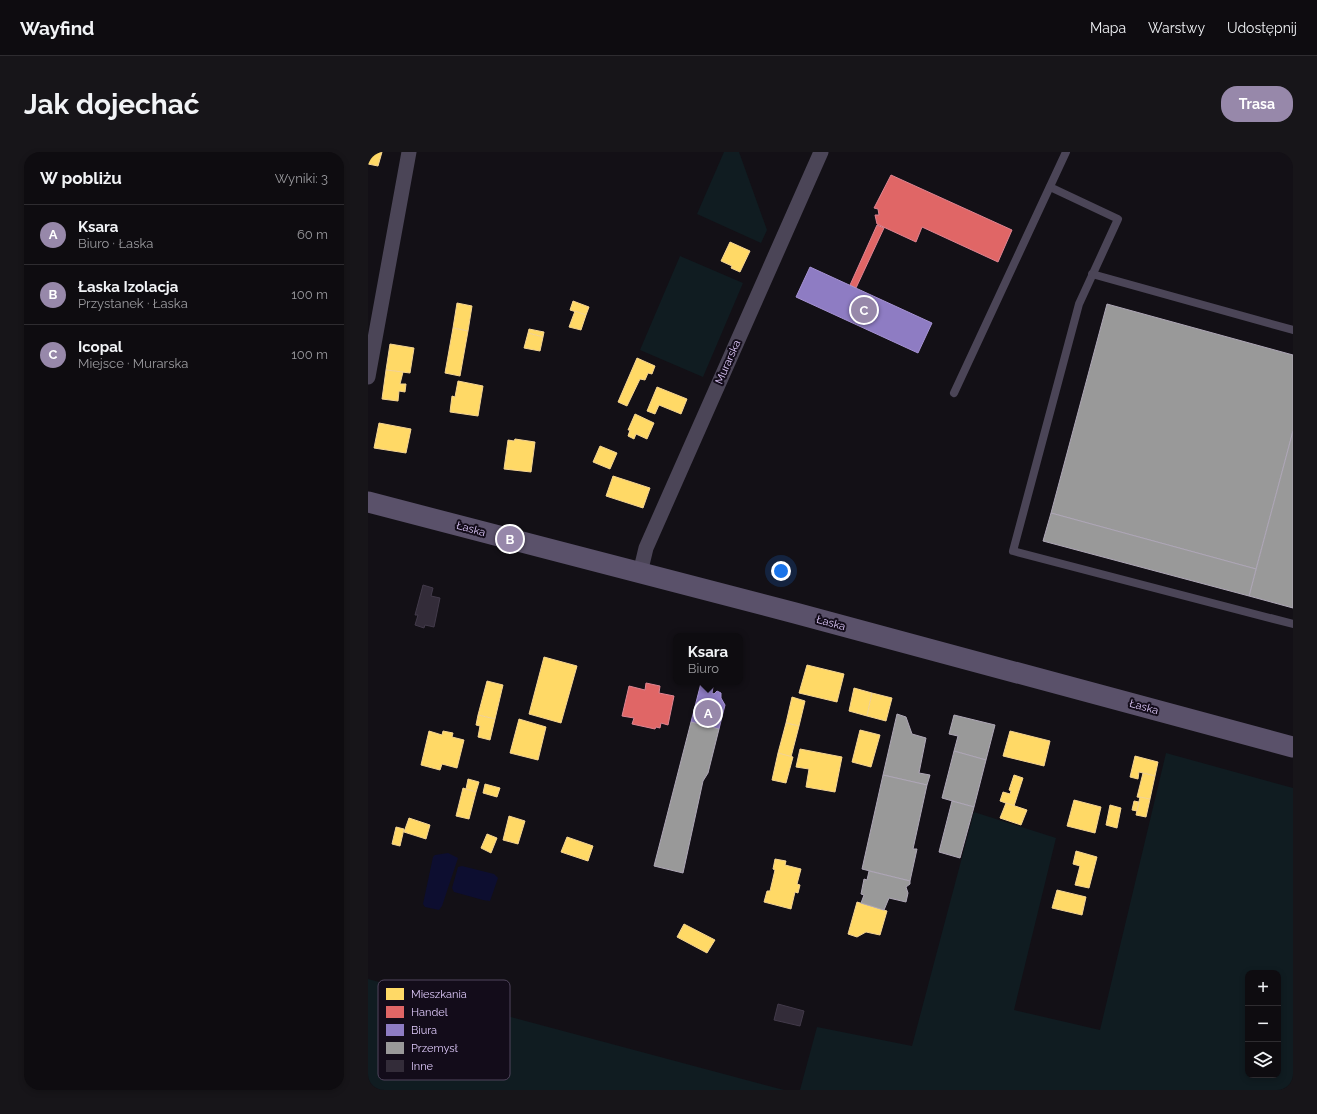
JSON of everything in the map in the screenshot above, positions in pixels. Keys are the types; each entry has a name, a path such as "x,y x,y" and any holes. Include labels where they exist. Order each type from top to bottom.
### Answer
{"main road":[{"name":"Łaska","path":"368,502 1293,747"}],"street":[{"path":"368,377 409,152"},
{"name":"Murarska","path":"640,573 646,548 821,152"}],"lane":[{"path":"954,393 1066,152"},
{"path":"1050,187 1118,219 1079,304 1013,551 1293,624"},
{"path":"1092,274 1293,330"}],"shaded area":[{"path":"724,152 739,152 767,230 761,243 697,214"},
{"path":"680,256 743,283 703,377 640,350"},
{"path":"1166,753 1293,788 1293,1090 800,1090 817,1027 912,1046 974,812 1056,838 1014,1010 1100,1030"},
{"path":"448,853 458,858 442,906 439,910 425,907 423,904 433,857 435,855"},
{"path":"462,866 494,874 498,878 490,901 454,892 452,888 458,867"},
{"path":"368,979 378,982 378,1080 510,1080 510,1017 784,1090 368,1090"}],"building: Mieszkania":[{"path":"368,152 382,152 378,166 368,164"},
{"path":"730,242 750,251 740,272 721,261"},
{"path":"573,301 589,307 586,315 570,310"},
{"path":"457,303 472,306 468,331 453,328"},
{"path":"575,311 586,315 581,330 569,327"},
{"path":"453,328 468,331 460,376 445,373"},
{"path":"529,329 544,332 543,337 528,333"},
{"path":"528,333 543,337 540,351 524,348"},
{"path":"390,344 414,348 410,373 386,370"},
{"path":"637,358 655,366 652,374 648,373 645,380 640,379 627,406 618,402"},
{"path":"386,370 403,372 400,384 406,384 405,392 399,391 398,401 382,399"},
{"path":"458,381 483,386 478,416 450,412 452,396 455,397"},
{"path":"657,387 687,399 681,414 659,405 655,414 647,411"},
{"path":"635,414 654,423 647,439 636,434 634,439 628,436 630,430 628,430"},
{"path":"379,423 411,429 406,453 374,448"},
{"path":"515,439 535,442 531,472 504,469 508,440 514,441"},
{"path":"600,446 617,453 610,469 593,462"},
{"path":"613,476 650,488 643,508 606,496"},
{"path":"544,657 577,666 561,723 529,714"},
{"path":"807,665 844,674 837,702 799,693"},
{"path":"487,681 503,685 495,719 478,715"},
{"path":"854,688 872,693 867,716 849,711"},
{"path":"872,693 892,698 886,721 867,716"},
{"path":"792,697 805,701 799,726 786,723"},
{"path":"478,715 495,719 490,740 478,737 480,726 476,725"},
{"path":"519,719 546,727 538,760 510,753"},
{"path":"786,723 799,726 791,757 778,753"},
{"path":"860,730 880,735 871,767 852,762"},
{"path":"429,731 442,735 443,731 453,733 452,737 464,740 457,768 442,764 440,770 421,765"},
{"path":"1010,731 1050,741 1044,766 1003,756"},
{"path":"800,749 842,757 835,792 806,787 809,769 796,767"},
{"path":"778,753 793,757 786,783 772,780"},
{"path":"1135,756 1158,762 1155,776 1139,772 1138,779 1130,777"},
{"path":"1143,773 1155,776 1150,799 1137,797"},
{"path":"1014,775 1023,778 1014,806 1000,801 1003,792 1010,794 1011,791 1009,790"},
{"path":"468,779 479,782 476,792 466,789"},
{"path":"485,784 500,788 497,797 483,793"},
{"path":"463,788 476,792 469,819 456,816"},
{"path":"1140,797 1150,799 1146,817 1136,815"},
{"path":"1074,800 1101,807 1095,833 1067,826"},
{"path":"1134,801 1139,802 1137,811 1132,810"},
{"path":"1006,803 1027,810 1021,825 1000,818"},
{"path":"1110,805 1121,808 1117,828 1106,825"},
{"path":"509,816 525,821 518,844 503,840"},
{"path":"409,818 430,825 426,839 404,832"},
{"path":"396,827 404,829 400,846 392,844"},
{"path":"487,834 497,838 491,853 481,848"},
{"path":"567,837 593,846 588,861 561,852"},
{"path":"1076,851 1097,857 1089,888 1075,885 1080,866 1073,864"},
{"path":"775,859 786,861 785,865 801,869 797,884 800,885 798,893 795,892 791,909 764,902 767,891 770,891 775,870 773,869"},
{"path":"1057,890 1086,897 1082,915 1052,908"},
{"path":"857,902 887,911 880,935 866,932 857,937 848,934"},
{"path":"684,924 715,940 707,953 677,937"}],"building: Handel":[{"path":"891,175 1012,230 998,262 922,227 916,242 877,224 875,215 879,215 878,209 874,208"},
{"path":"877,225 884,228 856,288 850,285"},
{"path":"646,683 660,686 659,693 674,696 668,725 661,723 660,728 656,727 655,729 632,724 634,718 622,716 629,686 645,690"}],"building: Biura":[{"path":"810,267 932,323 918,353 796,297"},
{"path":"700,685 713,687 712,693 714,694 717,691 721,693 721,698 725,705 719,729 691,722"}],"building: Przemysł":[{"path":"1107,304 1293,355 1293,431 1256,569 1051,513"},
{"path":"1293,431 1293,608 1249,596"},
{"path":"1051,513 1256,569 1249,596 1043,541"},
{"path":"897,714 906,717 912,734 926,738 919,773 930,775 927,785 883,775"},
{"path":"954,715 995,725 986,760 954,751 958,736 949,734"},
{"path":"691,722 719,729 708,773 703,781 683,873 654,866"},
{"path":"954,751 986,760 974,807 942,798"},
{"path":"883,775 927,785 913,849 917,849 910,881 862,869"},
{"path":"952,801 974,807 960,858 939,852"},
{"path":"869,871 910,881 910,884 906,887 908,893 906,902 889,898 884,910 861,903 864,895 861,894 864,879 867,880"}],"building: Inne":[{"path":"423,585 433,588 431,596 440,598 434,627 425,625 424,628 415,625 418,615 415,615"},
{"path":"778,1004 804,1011 800,1026 774,1020"}],"place":[{"name":"Icopal","path":"864,310"},
{"name":"Łaska Izolacja","path":"510,539"},
{"name":"Ksara","path":"708,713"}]}
